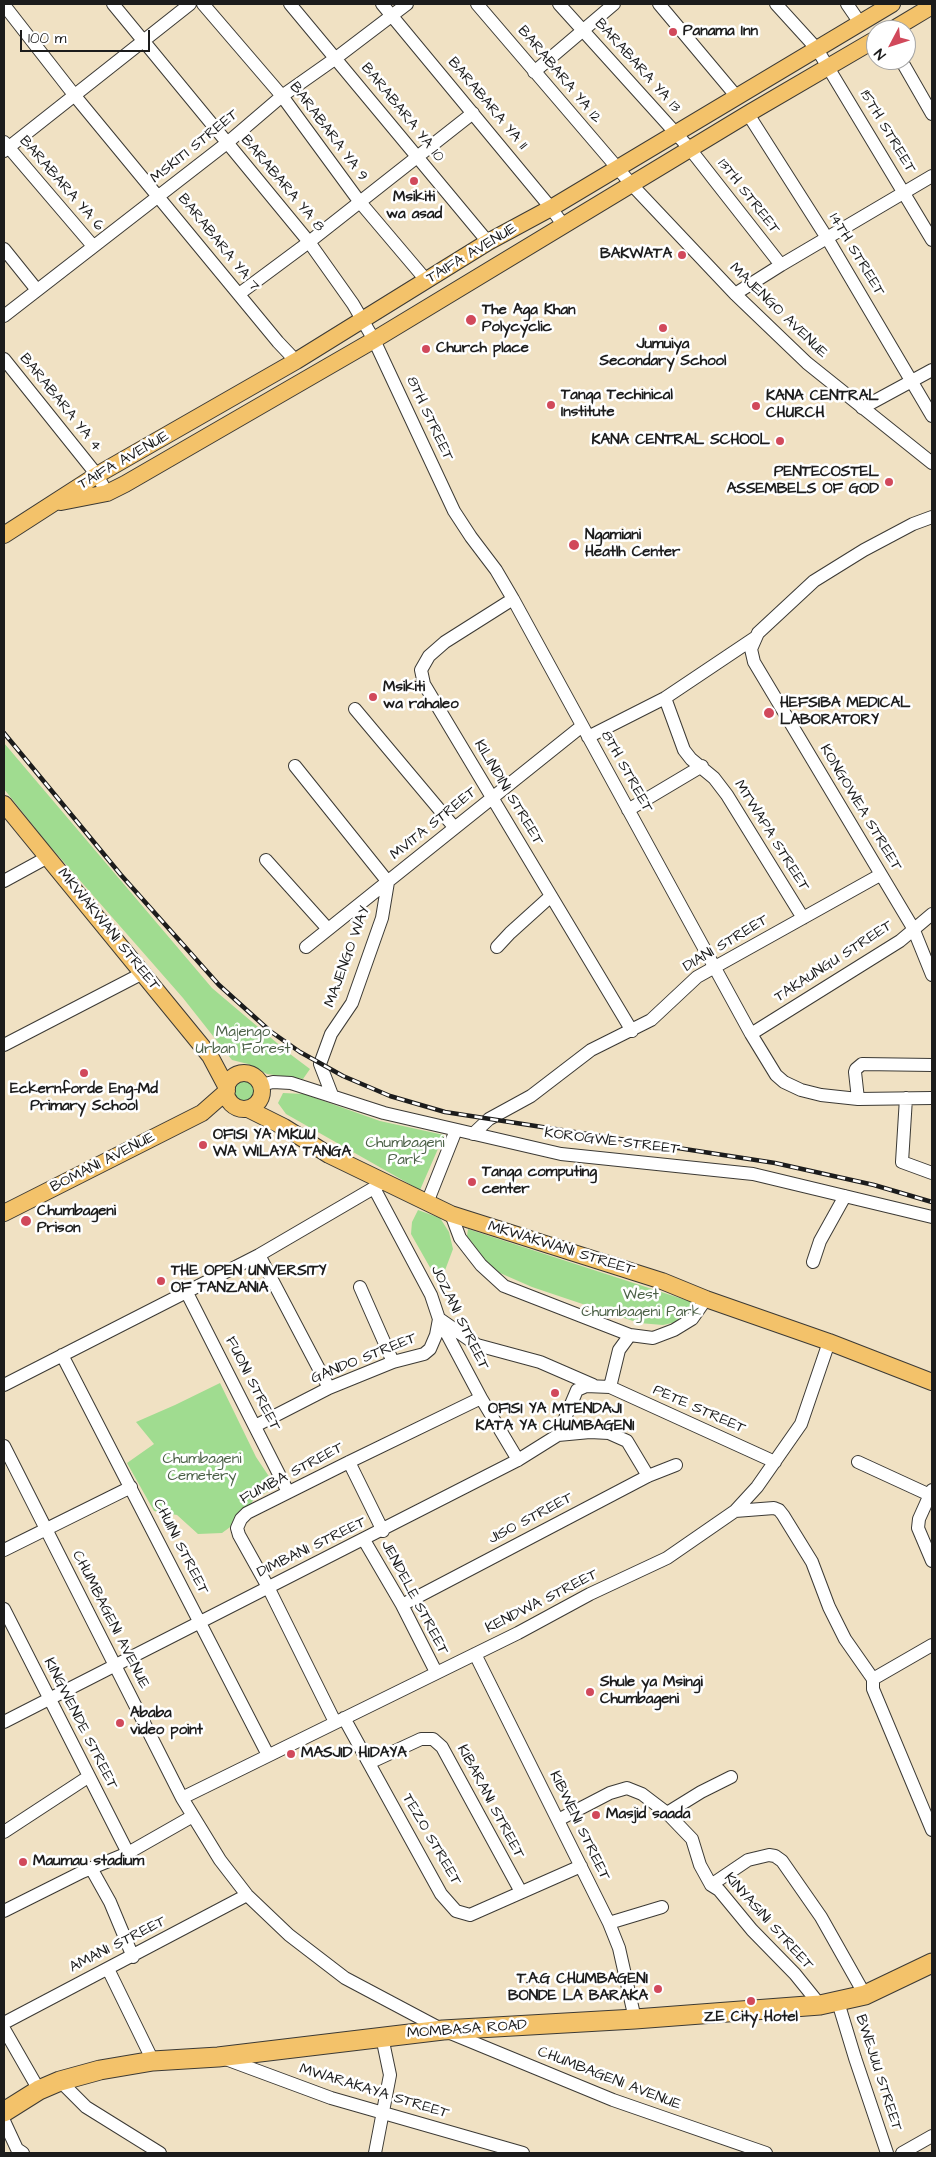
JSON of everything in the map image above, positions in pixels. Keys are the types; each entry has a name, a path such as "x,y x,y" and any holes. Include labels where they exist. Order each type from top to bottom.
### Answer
{"highway":[{"name":"MOMBASA ROAD","path":"4,2112 39,2090 60,2081 100,2070 153,2061 218,2057 443,2030 635,2019 820,2005 865,1995 932,1962"}],"main road":[{"name":"TAIFA AVENUE","path":"4,535 97,475 296,361 488,242 551,208 616,167 892,4"},
{"path":"909,20 932,6"},
{"name":"TAIFA AVENUE","path":"52,504 107,493 184,451 374,340 748,114 866,46"},
{"path":"172,433 184,451"},
{"name":"MKWAKWANI STREET","path":"4,804 210,1056"},
{"path":"210,1056 242,1073 250,1074 257,1078 284,1127"},
{"path":"210,1056 232,1103 243,1108"},
{"path":"202,1113 227,1090 230,1081 235,1076 242,1073"},
{"path":"202,1113 254,1106 262,1090"},
{"name":"MKWAKWANI STREET","path":"243,1108 284,1127 379,1185 452,1214 662,1281 932,1382"},
{"name":"BOMANI AVENUE","path":"4,1213 202,1113"}],"street":[{"name":"BARABARA YA 8","path":"113,4 309,242 363,320 374,340"},
{"path":"5,147 76,96 190,4"},
{"name":"BARABARA YA 9","path":"203,4 282,96 359,201 426,280"},
{"name":"BARABARA YA 10","path":"290,4 488,242"},
{"name":"BARABARA YA 11","path":"382,4 564,226"},
{"name":"MSKITI STREET","path":"4,316 227,143 282,96 407,4"},
{"name":"BARABARA YA 12","path":"477,4 616,167"},
{"name":"BARABARA YA 13","path":"559,4 690,150"},
{"path":"534,72 614,4"},
{"path":"659,4 737,96"},
{"name":"15TH STREET","path":"776,4 817,49 829,66 932,240"},
{"path":"847,4 860,22"},
{"name":"BARABARA YA 7","path":"4,5 158,196 296,361"},
{"path":"907,70 932,114"},
{"path":"239,294 309,242 473,113"},
{"name":"14TH STREET","path":"748,114 827,238 932,416"},
{"name":"BARABARA YA 6","path":"5,147 93,246"},
{"name":"13TH STREET","path":"690,150 781,265"},
{"name":"MAJENGO AVENUE","path":"616,167 735,294 808,363 932,463"},
{"path":"735,294 932,176"},
{"path":"4,248 37,290"},
{"name":"8TH STREET","path":"374,340 454,511 496,570 751,1034 776,1075 784,1082 801,1090 858,1100 932,1098"},
{"name":"BARABARA YA 4","path":"4,359 97,475 107,493"},
{"path":"862,408 932,370"},
{"name":"MVITA STREET","path":"306,947 492,798 585,731 665,698 757,635 814,581 840,564 913,524 932,516"},
{"name":"KILINDINI STREET","path":"512,599 444,642 429,656 421,670 424,684 632,1031"},
{"name":"KONGOWEA STREET","path":"757,635 751,649 754,662 913,928 932,975"},
{"name":"MTWAPA STREET","path":"665,698 684,750 691,759 702,766 728,795 803,918"},
{"path":"355,709 454,828"},
{"path":"295,766 388,882"},
{"path":"628,810 702,766"},
{"path":"4,881 48,857"},
{"path":"266,860 328,929"},
{"name":"DIANI STREET","path":"472,1134 489,1119 531,1096 591,1050 651,1020 697,977 880,875"},
{"name":"MAJENGO WAY","path":"332,1095 320,1064 331,1034 352,1003 382,918 388,882"},
{"path":"497,947 510,932 551,896"},
{"name":"TAKAUNGU STREET","path":"751,1034 900,941 913,928 932,914"},
{"path":"4,1045 143,973"},
{"path":"858,1100 856,1069 862,1064 932,1065"},
{"name":"KOROGWE STREET","path":"262,1090 273,1082 291,1083 384,1113 561,1154 753,1174 932,1217"},
{"path":"906,1098 902,1162 932,1173"},
{"path":"427,1203 456,1130"},
{"path":"4,1385 258,1255 379,1185"},
{"name":"JOZANI STREET","path":"379,1185 431,1295 439,1319 481,1398 518,1460"},
{"path":"813,1262 820,1241 845,1196"},
{"path":"452,1214 460,1238 481,1266 504,1286 630,1335 653,1338 674,1330 692,1319 706,1299"},
{"path":"258,1255 329,1388"},
{"path":"360,1287 393,1362"},
{"name":"FUONI STREET","path":"186,1291 288,1492"},
{"path":"439,1319 477,1345 540,1362 593,1385 610,1387 619,1350 630,1335"},
{"name":"GANDO STREET","path":"255,1426 329,1388 393,1362 424,1354 430,1349 436,1335 439,1319"},
{"name":"KENDWA STREET","path":"182,1798 518,1633 590,1594 667,1558 735,1511 757,1487 800,1424 829,1342"},
{"name":"CHUINI STREET","path":"62,1355 268,1755"},
{"path":"593,1385 577,1390 558,1435 609,1432 627,1441 648,1476"},
{"name":"PETE STREET","path":"610,1387 775,1462"},
{"name":"FUMBA STREET","path":"339,1720 239,1535 237,1528 241,1519 247,1514 288,1492 481,1398"},
{"name":"DIMBANI STREET","path":"4,1722 268,1587 383,1531 518,1460 558,1435"},
{"name":"CHUMBAGENI AVENUE","path":"4,1446 182,1798 220,1860 247,1895 289,1935 345,1978 443,2030 613,2100 766,2153"},
{"path":"349,1462 383,1531"},
{"path":"858,1462 931,1493 919,1520 918,1528 932,1561"},
{"name":"JISO STREET","path":"402,1605 648,1476 676,1465"},
{"path":"4,1550 130,1487"},
{"path":"735,1511 774,1508 783,1515 812,1562 829,1607 845,1639 873,1679 872,1689 932,1830"},
{"name":"JENDELE STREET","path":"364,1540 402,1605 436,1672"},
{"name":"KINGWENDE STREET","path":"4,1609 128,1854"},
{"path":"873,1679 931,1648"},
{"name":"KIBWENI STREET","path":"475,1654 620,1948 635,2019"},
{"name":"TEZO STREET","path":"339,1720 368,1763 441,1894 456,1910 470,1915 581,1866"},
{"name":"KIBARANI STREET","path":"368,1763 420,1739 433,1739 442,1747 521,1892"},
{"path":"4,1832 88,1777"},
{"path":"667,1813 701,1792 731,1777"},
{"name":"KINYASINI STREET","path":"558,1820 595,1799 627,1788 642,1794 667,1813 692,1839 700,1865 710,1885 719,1890 752,1930 795,1974 820,2005"},
{"path":"4,1911 91,1868 128,1854 193,1816"},
{"path":"710,1885 748,1860 769,1855 782,1861 820,1916 865,1995"},
{"path":"91,1868 110,1902 133,1957"},
{"name":"AMANI STREET","path":"4,2023 133,1957 247,1895"},
{"path":"609,1923 662,1907"},
{"path":"108,1969 153,2061"},
{"name":"BWEJUU STREET","path":"838,2002 887,2153"},
{"path":"4,2030 39,2090"},
{"path":"375,2153 390,2075 382,2037"},
{"name":"MWARAKAYA STREET","path":"218,2057 332,2098 523,2153"},
{"path":"60,2081 86,2107 160,2153"},
{"path":"4,2121 18,2149 23,2153"},
{"path":"902,2153 932,2136"}],"green space":[{"name":"Majengo Urban Forest","path":"4,743 212,988 310,1069 303,1079 267,1074 248,1064 232,1060 183,998 48,844 4,789"},
{"path":"244,1081 252,1084 255,1092 252,1100 244,1103 236,1100 233,1092 236,1084"},
{"name":"Chumbageni Park","path":"283,1093 304,1094 380,1121 444,1135 420,1190 286,1114 278,1103"},
{"path":"418,1210 440,1218 449,1232 453,1249 444,1273 436,1278 411,1234 412,1222"},
{"name":"West Chumbageni Park","path":"468,1229 695,1303 693,1311 681,1321 663,1325 639,1323 532,1287 500,1273 486,1261 467,1236"},
{"name":"Chumbageni Cemetery","path":"220,1383 256,1457 276,1487 254,1499 241,1519 222,1533 198,1534 177,1515 154,1511 127,1463 154,1444 136,1422"}],"railway":[{"path":"4,733 121,875 219,985 270,1031 300,1052 343,1076 390,1096 445,1112 775,1163 874,1185 932,1202"}],"place":[{"name":"Panama Inn","path":"673,32"},
{"name":"Msikiti wa asad","path":"414,181"},
{"name":"BAKWATA","path":"682,255"},
{"name":"The Aga Khan Polycyclic","path":"471,320"},
{"name":"Jumuiya Secondary School","path":"663,328"},
{"name":"Church place","path":"426,349"},
{"name":"Tanga Techinical Institute","path":"551,405"},
{"name":"KANA CENTRAL CHURCH","path":"756,406"},
{"name":"KANA CENTRAL SCHOOL","path":"780,441"},
{"name":"PENTECOSTEL ASSEMBELS OF GOD","path":"889,482"},
{"name":"Ngamiani Heatlh Center","path":"574,545"},
{"name":"Msikiti wa rahaleo","path":"373,697"},
{"name":"HEFSIBA MEDICAL LABORATORY","path":"769,713"},
{"name":"Eckernforde Eng-Md Primary School","path":"84,1073"},
{"name":"OFISI YA MKUU WA WILAYA TANGA","path":"203,1145"},
{"name":"Tanga computing center","path":"472,1182"},
{"name":"Chumbageni Prison","path":"26,1221"},
{"name":"THE OPEN UNIVERSITY OF TANZANIA","path":"161,1281"},
{"name":"OFISI YA MTENDAJI KATA YA CHUMBAGENI","path":"555,1393"},
{"name":"Shule ya Msingi Chumbageni","path":"590,1692"},
{"name":"Ababa video point","path":"120,1723"},
{"name":"MASJID HIDAYA","path":"291,1754"},
{"name":"Masjid saada","path":"596,1815"},
{"name":"Maumau stadium","path":"23,1862"},
{"name":"T.A.G CHUMBAGENI BONDE LA BARAKA","path":"658,1989"},
{"name":"ZE City Hotel","path":"751,2001"}]}
